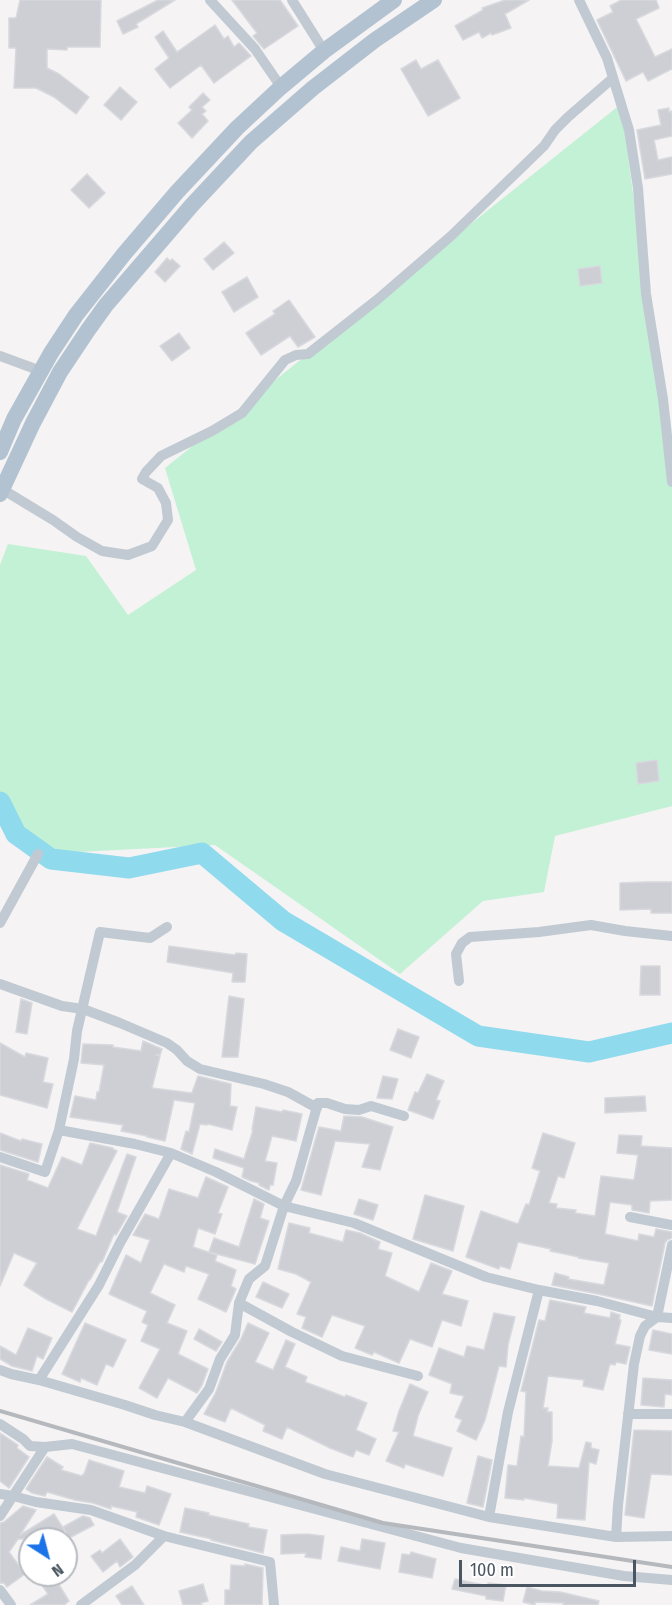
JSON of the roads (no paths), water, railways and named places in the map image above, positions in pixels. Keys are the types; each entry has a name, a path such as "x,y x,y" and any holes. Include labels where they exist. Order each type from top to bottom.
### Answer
{"main road":[{"path":"0,452 14,418 76,315 177,192 237,128 281,87 324,51 394,0"},
{"path":"1,492 55,382 88,330 106,305 192,205 251,142 313,88 375,40 434,0"}],"street":[{"path":"210,0 255,49 281,87"},
{"path":"292,0 324,51"},
{"path":"579,0 600,43 629,130 638,188 646,294 668,398 672,482"},
{"path":"1,492 102,550 128,555 152,546 168,520 166,503 158,488 142,478 161,456 212,431 242,413 285,360 296,355 308,354 386,292 451,236 544,146 568,117 613,78"},
{"path":"0,356 41,371"},
{"path":"0,923 38,854"},
{"path":"459,981 456,954 462,943 470,937 591,925 672,936"},
{"path":"0,1157 45,1172 59,1130 74,1059 77,1031 100,932 150,938 167,927"},
{"path":"0,984 62,1006 83,1009 167,1043 200,1069 264,1084 288,1092 318,1108"},
{"path":"185,1422 210,1389 220,1359 235,1335 239,1303 249,1279 266,1266 284,1206 296,1181 318,1103 327,1102 345,1109 359,1110 371,1106 404,1116"},
{"path":"59,1130 171,1153 216,1172 284,1206 354,1222 486,1277 597,1301 657,1317 672,1318"},
{"path":"39,1380 99,1285 171,1153"},
{"path":"630,1217 672,1225"},
{"path":"616,1537 634,1364 640,1336 645,1326 657,1317 672,1245"},
{"path":"489,1517 508,1412 539,1290"},
{"path":"239,1303 342,1356 418,1376"},
{"path":"0,1370 185,1422 325,1474 489,1517 616,1537 672,1536"},
{"path":"628,1414 672,1414"},
{"path":"0,1424 30,1446 72,1444 462,1548 624,1576 672,1580"},
{"path":"0,1516 45,1447"},
{"path":"0,1494 91,1510 164,1536 270,1562 274,1605"},
{"path":"81,1605 135,1564 164,1536"},
{"path":"0,1590 10,1605"}],"waterway":[{"path":"0,802 16,834 51,859 129,868 202,853 283,921 478,1036 589,1052 672,1033"}],"railway":[{"path":"0,1411 383,1523 672,1567"}]}
